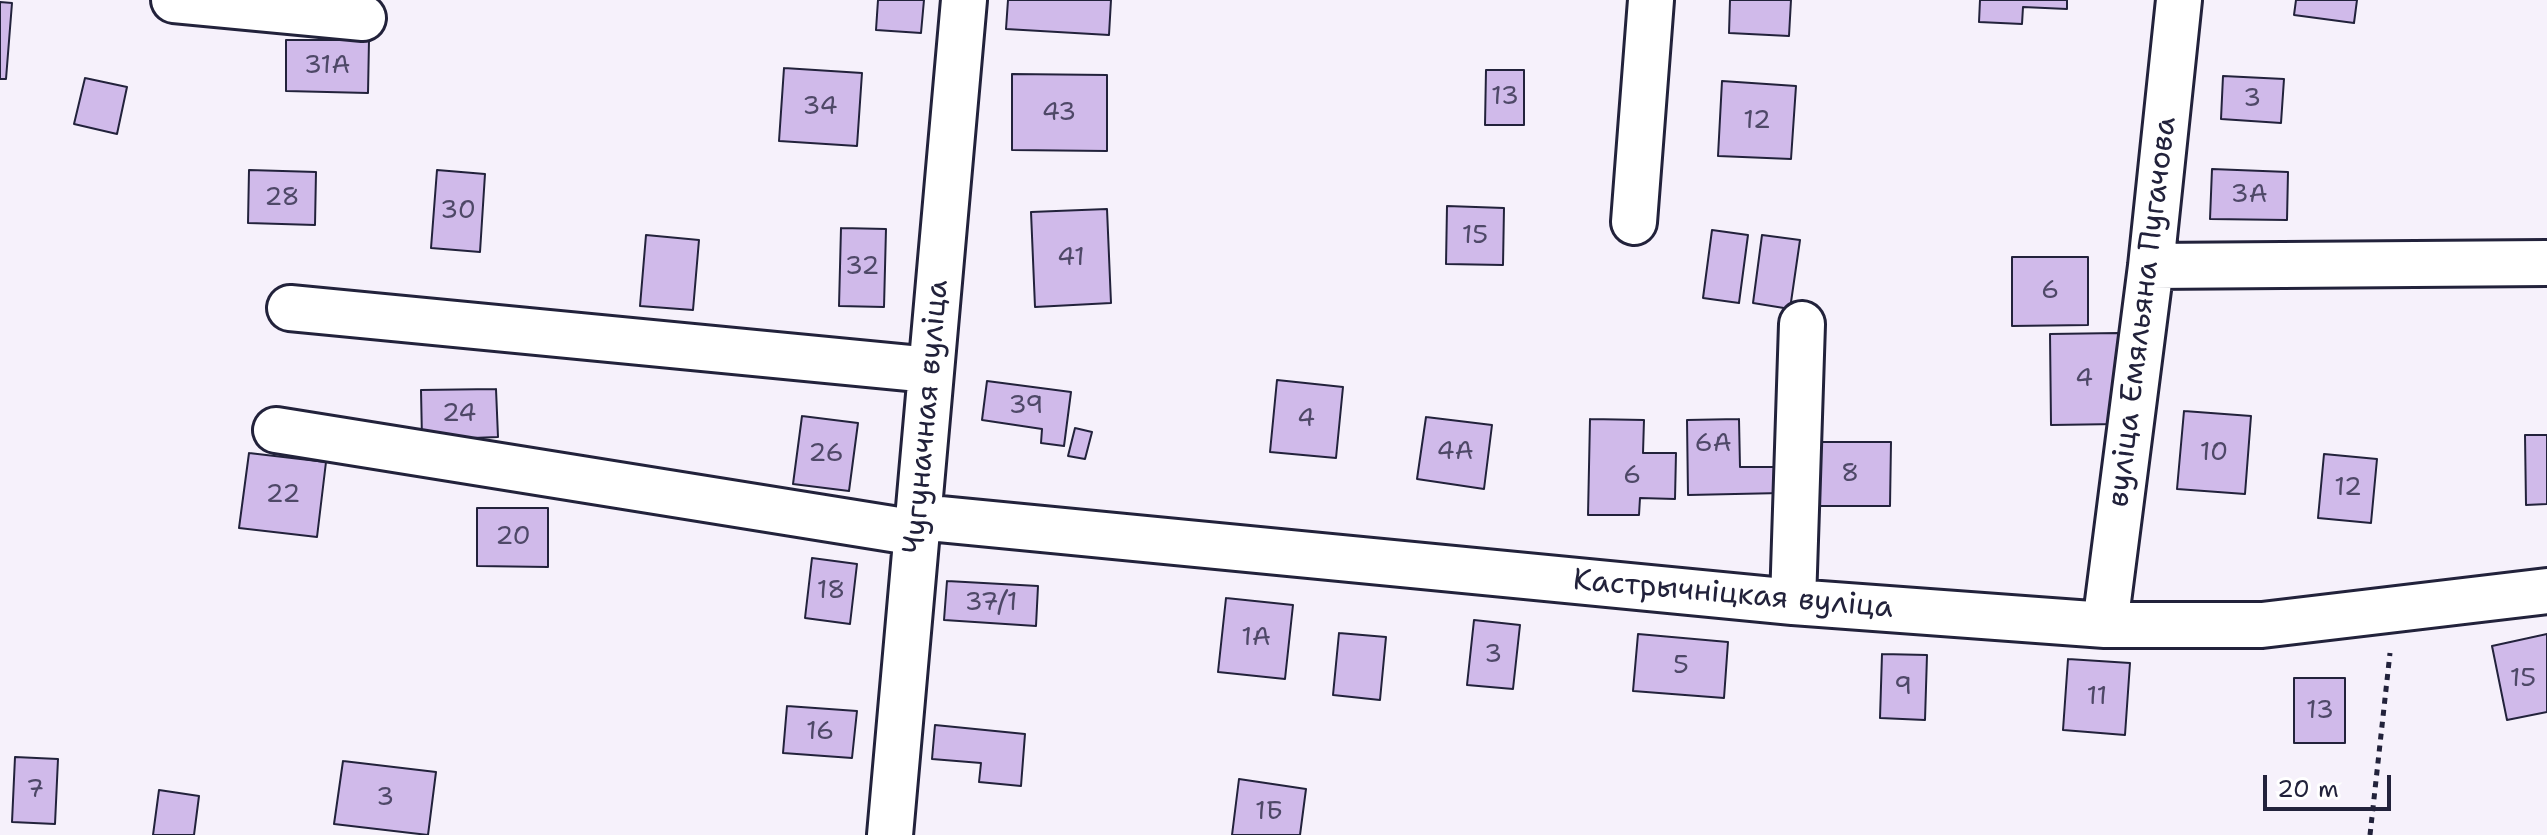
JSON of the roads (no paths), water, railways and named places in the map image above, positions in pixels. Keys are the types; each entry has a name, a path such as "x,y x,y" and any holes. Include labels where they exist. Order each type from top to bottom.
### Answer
{"street":[{"path":"174,0 363,18"},
{"name":"Чугуначная вуліца","path":"890,835 964,0"},
{"path":"1634,222 1651,0"},
{"name":"вуліца Емяльяна Пугачова","path":"2105,625 2151,266 2179,0"},
{"path":"2151,266 2547,263"},
{"path":"290,308 930,370"},
{"path":"1793,602 1802,324"},
{"name":"Кастрычніцкая вуліца","path":"276,430 918,525 1793,602 2105,625 2262,625 2547,591"}]}
